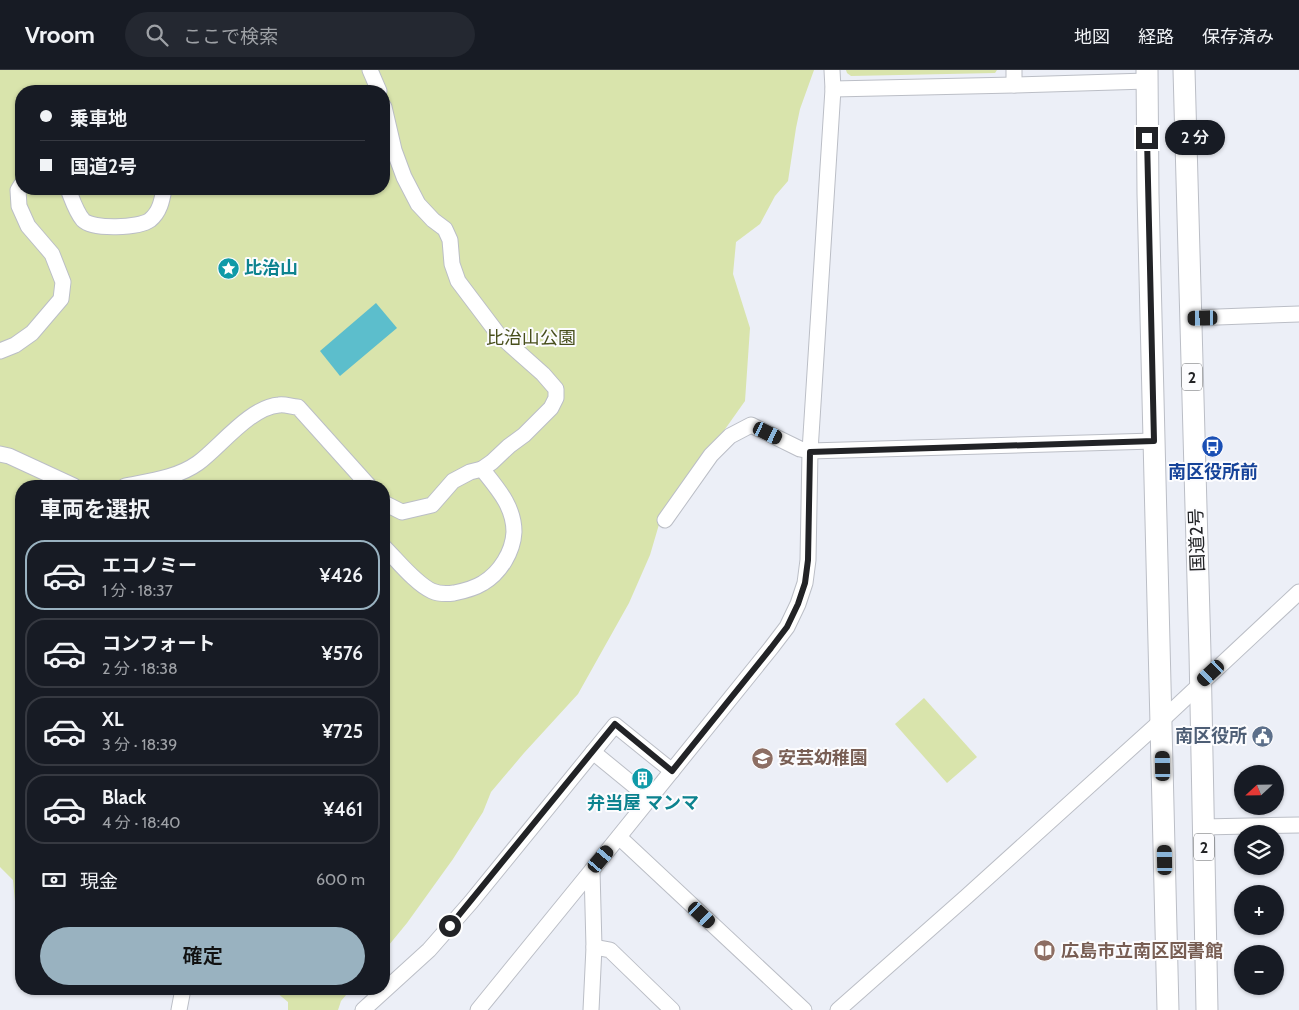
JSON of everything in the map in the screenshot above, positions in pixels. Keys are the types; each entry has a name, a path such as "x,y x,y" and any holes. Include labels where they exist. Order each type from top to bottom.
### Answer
{"highway":[{"name":"国道2号","path":"1184,70 1207,1010"},
{"path":"1147,75 1148,214 1168,1010"}],"street":[{"path":"370,70 376,85"},
{"path":"478,1010 771,648 787,627 798,604 805,583 808,560 810,452 833,89 832,70"},
{"path":"833,89 1014,78 1147,75"},
{"path":"390,152 418,204 433,220 445,229 450,240 452,264 458,280 498,334 543,374 556,389 556,398 551,408 524,435 482,469 470,472 453,481 432,505 402,512 390,506"},
{"path":"0,351 15,345 32,333 61,299 63,282 52,254 28,226 19,206 18,195"},
{"path":"71,195 84,221 100,226 139,225 150,220 160,206 163,195"},
{"path":"1191,318 1299,314"},
{"path":"156,480 171,477 197,464 244,422 263,410 279,405 298,407 364,480"},
{"path":"665,520 711,455 730,436 751,425 810,452 1154,441"},
{"path":"0,454 9,456 61,480"},
{"path":"390,553 419,582 431,591 439,593 450,594 465,591 483,583 494,574 502,565 512,547 514,532 512,516 503,494 482,469"},
{"path":"838,1010 1162,720 1299,592"},
{"path":"390,985 429,950 471,902 615,724 672,771"},
{"path":"593,752 643,793"},
{"path":"1203,827 1299,825"},
{"path":"619,837 804,1010"},
{"path":"591,1010 594,947 592,870"},
{"path":"594,947 610,950 672,1010"},
{"path":"179,1010 182,995"},
{"path":"363,1010 380,995"}],"green space":[{"name":"比治山公園","path":"0,70 814,70 800,109 788,181 775,196 760,224 736,242 733,274 750,328 745,401 660,521 650,555 629,603 578,694 491,792 483,812 453,859 390,944 390,480 15,480 15,902 13,880 0,867"},
{"path":"846,70 997,70 995,73 851,76"},
{"path":"924,698 977,757 947,783 895,724"},
{"path":"280,995 346,995 341,1001 338,1010 288,1010 288,1002"}],"water":[{"path":"376,303 397,328 340,376 320,351"}],"place":[{"name":"比治山","path":"228,268"},
{"name":"南区役所前","path":"1213,447"},
{"name":"南区役所","path":"1263,736"},
{"name":"安芸幼稚園","path":"762,758"},
{"name":"弁当屋 マンマ","path":"643,778"},
{"name":"広島市立南区図書館","path":"1045,951"}],"route":[{"path":"450,926 615,724 672,771 787,627 805,583 808,560 810,452 1154,441 1147,138"}]}
